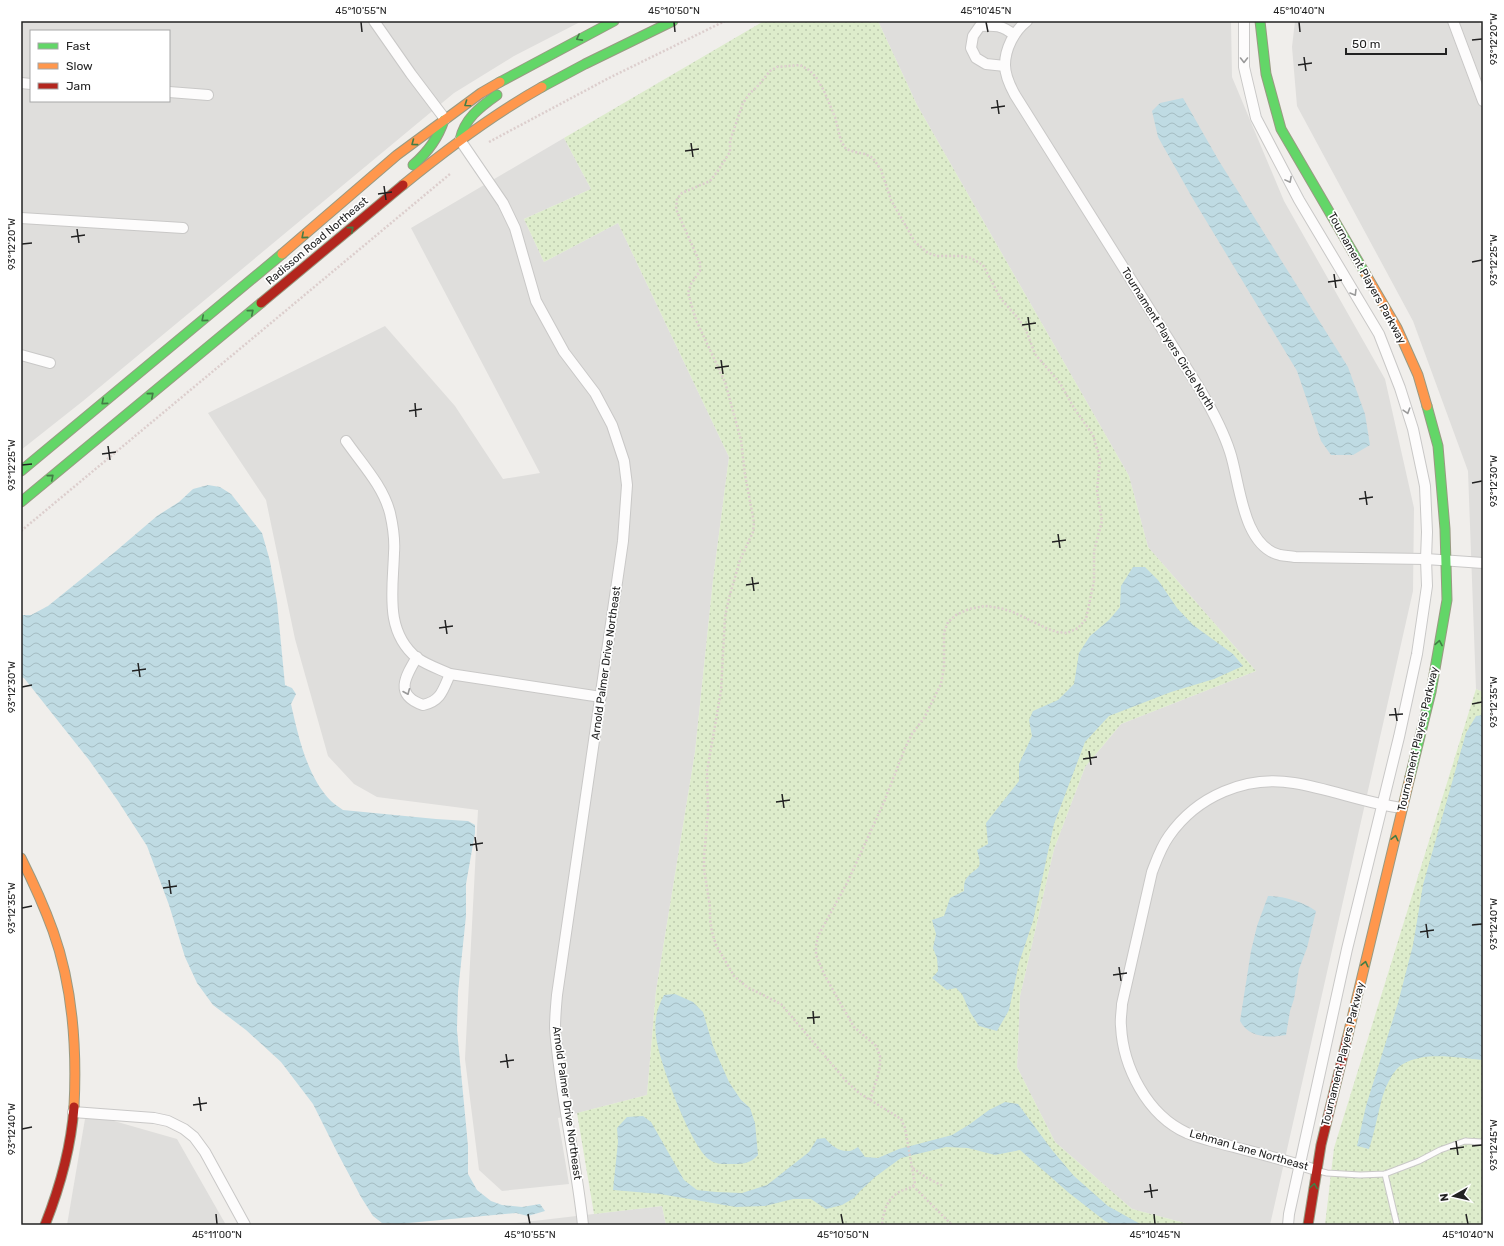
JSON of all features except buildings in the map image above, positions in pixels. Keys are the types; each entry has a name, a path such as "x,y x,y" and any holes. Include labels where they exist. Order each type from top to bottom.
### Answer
{"main road":[{"name":"Radisson Road Northeast","path":"21,471 272,263 397,155 481,93 522,69 614,21"},
{"name":"Radisson Road Northeast","path":"21,502 460,140 533,92 673,21"},
{"name":"Tournament Players Parkway","path":"1260,21 1266,74 1280,129 1397,328 1418,375 1438,446 1445,529 1447,600 1431,692 1316,1170 1308,1225"},
{"path":"460,140 461,131 468,121 482,106 513,84 522,69"},
{"path":"379,206 383,191 427,153 442,130 445,119"},
{"path":"21,858 54,933 66,978 72,1014 75,1057 73,1112 69,1144 62,1176 45,1225"}],"street":[{"path":"374,21 445,119"},
{"name":"Tournament Players Circle North","path":"1026,21 1014,35 1008,46 1005,66 1008,80 1015,95 1211,408 1230,451 1248,523 1256,537 1266,547 1279,555 1426,559 1483,563"},
{"name":"Tournament Players Parkway","path":"1244,21 1244,67 1256,118 1299,200 1379,334 1400,388 1413,429 1425,486 1427,532 1427,586 1417,654 1383,805 1347,949 1288,1225"},
{"path":"1453,21 1483,101"},
{"path":"1005,66 986,64 976,58 971,48 973,36 980,26 994,25 1006,29 1014,35"},
{"path":"170,92 208,95"},
{"name":"Arnold Palmer Drive Northeast","path":"460,140 503,204 515,228 536,301 564,352 595,393 612,426 624,461 627,485 623,540 557,995 555,1027 583,1225"},
{"path":"21,218 183,228"},
{"path":"21,355 50,363"},
{"path":"346,441 384,495 390,514 394,532 395,551 391,594 393,615 395,626 404,644 417,657 427,664 450,674 601,697"},
{"path":"417,657 406,675 404,682 405,690 409,698 414,702 423,705 435,700 441,694 450,674"},
{"name":"Lehman Lane Northeast","path":"1316,1170 1300,1164 1210,1141 1186,1132 1168,1121 1142,1092 1133,1076 1123,1043 1121,1025 1122,1004 1150,880 1159,853 1168,837 1181,821 1213,796 1232,788 1254,783 1276,781 1295,783 1383,805 1402,808"},
{"path":"73,1112 154,1118 168,1121 184,1129 194,1137 205,1152 245,1225"}],"lane":[{"path":"1316,1170 1327,1173 1360,1175 1385,1174 1419,1161 1440,1150 1465,1141 1483,1142"},
{"path":"1385,1174 1398,1224"}],"path":[{"path":"489,142 609,78 724,21"},
{"path":"870,1100 878,1075 880,1056 876,1046 854,1027 828,982 816,955 818,936 848,883 884,802 905,748 912,734 924,718 941,684 944,668 944,632 948,622 956,615 969,609 985,606 1013,612 1057,632 1067,633 1078,628 1086,619 1094,581 1094,551 1102,521 1097,491 1100,459 1093,435 1074,408 1060,383 1035,354 1026,330 1018,318 1001,299 982,265 971,258 961,256 937,256 928,253 915,242 891,200 881,170 873,158 865,154 846,149 830,104 818,81 809,70 800,65 777,67 770,71 743,102 730,141 730,152 717,172 710,180 702,185 687,190 676,199 676,209 700,263 700,271 690,284 688,293 696,320 725,382 741,440 745,475 754,522 753,532 740,560 725,617 721,691 707,771 708,813 704,845 704,869 710,901 712,932 716,945 734,976 746,987 781,1004 846,1081 859,1093 870,1100 901,1118 906,1128 916,1184 895,1194 887,1204 883,1215 882,1225"},
{"path":"21,531 450,174"},
{"path":"913,1167 927,1178 943,1186"},
{"path":"913,1186 952,1225"}],"shaded area":[{"path":"21,21 582,21 514,56 454,93 83,401 21,450"},
{"path":"878,21 1231,21 1232,77 1284,201 1385,379 1414,508 1413,591 1270,1225 1192,1225 1132,1209 1055,1142 1017,1067 1020,996 1054,849 1085,767 1121,724 1256,671 1148,547 1129,476 917,105"},
{"path":"1295,21 1479,21 1483,33 1483,692 1476,689 1468,471 1413,321 1297,106 1292,47"},
{"path":"564,138 591,189 524,219 544,262 618,223 729,457 713,580 695,752 656,991 647,1095 558,1118 569,1184 502,1191 479,1170 465,1059 478,810 377,797 354,784 328,756 295,639 266,500 208,413 385,326 455,406 503,479 540,473 411,228"},
{"path":"86,1113 177,1139 226,1225 67,1225"},
{"path":"662,1206 666,1225 500,1225"}],"green space":[{"path":"764,21 878,21 917,105 1129,476 1148,547 1256,671 1121,724 1085,767 1054,849 1020,996 1017,1067 1055,1142 1132,1209 1192,1225 666,1225 662,1206 594,1214 577,1113 647,1095 656,991 695,752 713,580 729,457 618,223 544,262 524,219 591,189 564,138"},
{"path":"1476,689 1483,692 1483,1225 1325,1225 1334,1148"}],"water":[{"path":"1183,98 1219,161 1348,367 1365,414 1370,445 1353,455 1331,455 1321,441 1297,371 1193,199 1158,137 1152,111 1160,103"},
{"path":"208,485 220,487 231,494 262,533 270,561 277,602 285,685 292,688 296,694 291,704 300,742 310,768 323,791 332,802 343,810 468,821 475,825 475,833 466,884 466,916 458,992 457,1030 468,1146 468,1174 477,1190 491,1201 502,1205 522,1207 540,1204 545,1211 528,1216 516,1213 398,1224 382,1223 373,1216 361,1197 313,1104 281,1062 246,1030 213,1005 197,983 185,957 169,905 147,846 89,760 24,678 21,677 21,615 31,615 48,606 157,516 179,502 193,489"},
{"path":"1133,567 1145,567 1158,580 1177,608 1193,625 1233,654 1243,666 1214,679 1171,692 1109,716 1085,742 1054,824 1033,921 1019,963 1009,1010 997,1031 979,1026 970,1012 962,994 956,988 947,990 932,978 938,971 937,958 933,948 936,934 932,920 944,916 950,898 964,891 964,883 966,879 979,866 980,862 977,850 988,844 986,823 1019,781 1019,764 1032,736 1029,720 1033,711 1058,700 1074,684 1079,653 1090,636 1109,620 1120,607 1121,586"},
{"path":"1483,715 1483,1060 1432,1056 1412,1060 1403,1064 1393,1074 1388,1082 1381,1101 1369,1149 1357,1146 1366,1106 1398,1003 1413,945 1423,885 1466,733 1476,716"},
{"path":"1268,896 1293,900 1316,911 1307,948 1299,969 1286,1035 1260,1036 1249,1031 1240,1021 1251,951 1257,926"},
{"path":"675,994 693,1002 703,1012 713,1046 729,1082 741,1100 750,1108 755,1123 758,1155 750,1161 741,1164 725,1164 716,1163 710,1160 702,1152 685,1122 669,1082 658,1047 655,1030 657,1014 664,995"},
{"path":"1005,1102 1018,1104 1052,1150 1074,1176 1108,1206 1142,1225 1112,1225 1105,1221 1069,1193 1020,1150 995,1155 968,1148 946,1147 901,1158 875,1177 854,1198 842,1205 826,1209 811,1199 793,1199 765,1206 736,1207 660,1194 613,1190 618,1142 617,1128 627,1117 643,1116 651,1122 684,1180 697,1190 742,1193 767,1185 809,1152 817,1139 825,1138 836,1148 845,1151 854,1150 858,1147 865,1157 878,1158 899,1149 952,1135 989,1110"}],"traffic: fast":[{"path":"500,82 614,21"},
{"path":"542,87 673,21"},
{"path":"1260,21 1266,74 1281,129 1365,273"},
{"path":"460,140 469,120 479,109 497,95"},
{"path":"413,165 432,145 444,120"},
{"path":"21,471 282,254"},
{"path":"21,502 261,303"},
{"path":"1410,777 1431,692 1447,600 1445,529 1438,446 1427,406"}],"traffic: slow":[{"path":"282,254 397,155 481,93 500,82"},
{"path":"403,185 470,133 505,109 542,87"},
{"path":"1365,273 1397,328 1418,375 1427,406"},
{"path":"1347,1039 1410,777"},
{"path":"21,858 50,922 60,952 65,974 74,1040 74,1107"}],"traffic: jam":[{"path":"261,303 403,185"},
{"path":"1308,1225 1321,1145 1347,1039"},
{"path":"45,1225 64,1167 73,1122 74,1107"}]}
